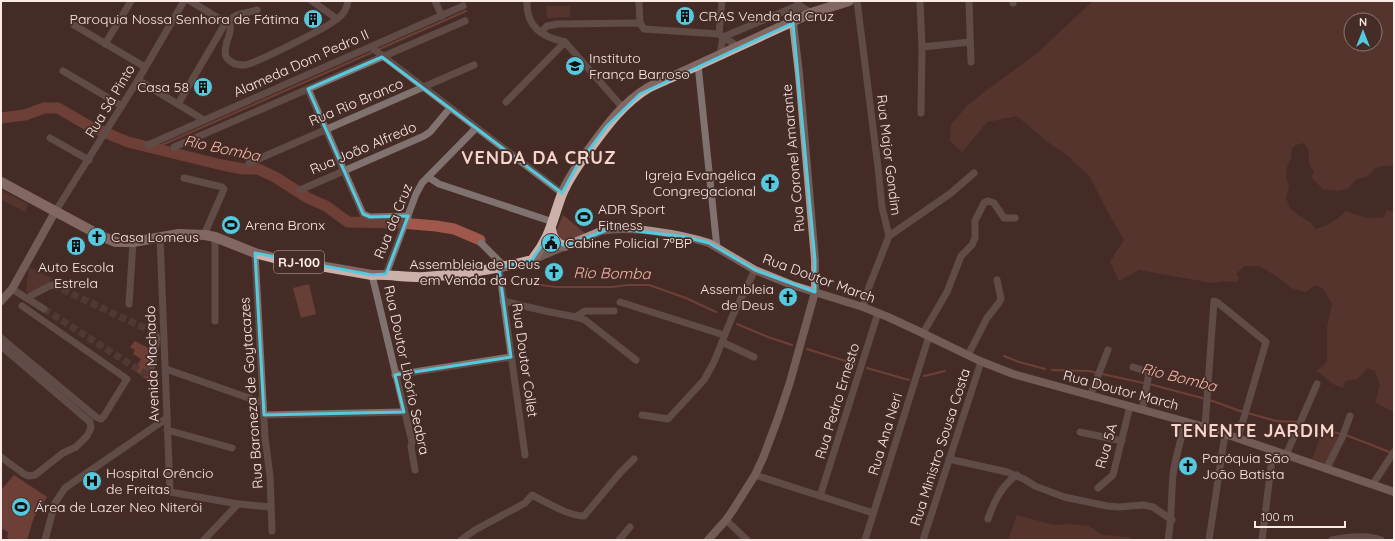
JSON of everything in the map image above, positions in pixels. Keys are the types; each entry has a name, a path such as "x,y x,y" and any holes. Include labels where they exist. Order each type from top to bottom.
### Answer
{"main road":[{"path":"532,260 544,244 552,226 562,193 577,166 623,108 648,89 698,65 793,23 812,13 848,1"},
{"name":"Rua Coronel Amarante","path":"708,540 726,520 755,475 778,418 790,382 815,292 815,260 799,74 793,23"},
{"name":"Rua Doutor March","path":"1,182 55,212 103,237 116,242 133,242 179,234 204,235 215,237 255,253 274,258 372,275 386,274 426,277 502,267 532,260 601,231 612,228 623,228 686,237 709,243 755,270 878,313 926,334 980,361 1029,380 1205,427 1394,492"},
{"path":"1,301 12,289 55,212"},
{"path":"552,226 554,239 565,246"}],"street":[{"path":"105,44 131,1"},
{"name":"Rua Sá Pinto","path":"55,212 106,133 184,1"},
{"path":"190,1 201,4 230,25 231,29 226,44 226,57 230,62 236,65 246,65 327,26 337,19 346,8 348,1"},
{"path":"312,1 337,19"},
{"path":"435,1 442,16"},
{"path":"527,1 528,14 532,24 542,34 554,40 565,42 623,108"},
{"path":"639,1 640,23 644,29 721,35 798,3"},
{"path":"720,55 722,1"},
{"name":"Rua Major Gondim","path":"856,1 882,207 889,236 869,287 863,307"},
{"path":"920,1 922,47 921,113"},
{"path":"969,1 971,62"},
{"path":"798,3 812,13"},
{"path":"793,23 798,3"},
{"name":"Alameda Dom Pedro II","path":"174,147 308,89 376,51 464,6"},
{"path":"178,104 226,22 237,15 257,10"},
{"name":"Alameda Dom Pedro II","path":"148,145 204,120 376,51 465,21"},
{"path":"544,29 547,26 557,24 640,23"},
{"path":"74,25 146,67"},
{"path":"721,35 739,47"},
{"path":"506,102 565,42"},
{"path":"922,47 970,42"},
{"path":"376,51 562,193"},
{"name":"Rua Rio Branco","path":"249,163 474,65"},
{"path":"698,65 717,248"},
{"path":"63,71 122,106"},
{"path":"138,80 204,120"},
{"path":"308,89 363,214 370,217 405,222"},
{"name":"Rua João Alfredo","path":"300,190 427,134 450,108"},
{"name":"Rua da Cruz","path":"386,274 416,194 422,183 476,128"},
{"path":"50,138 89,160"},
{"path":"889,236 951,193 974,173"},
{"path":"184,178 222,187 224,189 204,235"},
{"path":"428,178 439,184 535,217 552,226"},
{"name":"Rua Ana Neri","path":"865,540 926,334 946,293 961,256 972,245 975,238 975,221 980,210 984,203 990,201 1004,218 1015,218"},
{"name":"Avenida Machado","path":"160,237 166,369 169,490 170,492 238,504"},
{"path":"215,237 215,321"},
{"path":"129,304 133,242"},
{"path":"481,243 502,267"},
{"name":"Rua Baroneza de Goytacazes","path":"255,253 272,531"},
{"name":"Rua Doutor Collet","path":"502,267 503,301 525,455"},
{"path":"642,415 668,419 704,380 714,362 755,270"},
{"name":"Rua Doutor Libório Seabra","path":"372,275 412,442 411,446 414,470"},
{"path":"968,355 987,318 1000,299 997,280"},
{"path":"27,298 53,285"},
{"path":"12,289 44,309"},
{"path":"503,301 584,320 636,360"},
{"path":"1205,427 1214,301 1266,342 1238,438"},
{"path":"620,302 723,339 754,357"},
{"path":"1,338 96,418 101,419 104,416 127,379 22,306"},
{"path":"576,317 585,311 614,311"},
{"name":"Rua Pedro Ernesto","path":"820,496 878,313"},
{"path":"152,366 157,338 155,333"},
{"path":"1,346 90,422 91,428 87,436 76,446 35,475 29,476 24,474 1,457"},
{"path":"1090,396 1108,350"},
{"path":"396,375 511,357"},
{"name":"Rua Ministro Sousa Costa","path":"923,540 980,365 980,361"},
{"path":"1133,367 1148,372 1149,377 1142,410"},
{"path":"166,369 263,403"},
{"path":"1286,455 1317,384"},
{"name":"Rua 5A","path":"1098,488 1113,475 1130,406"},
{"path":"264,416 404,412"},
{"path":"1326,469 1343,435 1350,416"},
{"path":"45,540 55,503 62,491 72,482 167,418"},
{"path":"1168,540 1172,520 1173,474 1185,421"},
{"path":"167,430 232,448"},
{"path":"1080,432 1122,441"},
{"path":"1209,540 1225,434"},
{"path":"1262,540 1273,450"},
{"path":"1373,484 1394,452"},
{"path":"460,540 475,530 525,503 532,495 570,513 584,516 620,473 634,459"},
{"path":"949,459 1017,475 1035,486 1064,497 1108,506 1119,507 1143,505 1153,507 1172,520"},
{"path":"755,475 873,513"},
{"path":"988,519 1000,491 1009,480 1017,475"},
{"path":"204,540 238,504 271,507"},
{"path":"726,520 747,540"},
{"path":"619,540 630,527"},
{"path":"1332,540 1351,537 1364,537 1381,540"}],"highlighted area":[{"path":"793,23 815,260 815,292 755,270 709,243 685,237 612,228 565,246 548,236 532,260 499,268 511,357 395,375 404,412 264,415 255,253 372,275 386,274 408,216 370,217 363,214 308,89 382,57 562,193 577,166 607,126 640,94"}],"shaded area":[{"path":"1093,1 1394,1 1394,166 1382,166 1375,168 1367,176 1356,179 1349,188 1339,191 1323,189 1312,178 1314,171 1309,164 1308,149 1303,143 1296,145 1292,148 1291,158 1287,167 1286,176 1289,186 1286,198 1290,208 1311,223 1315,229 1328,225 1346,211 1360,216 1374,218 1384,217 1387,210 1394,211 1394,412 1375,402 1380,385 1375,371 1368,368 1357,379 1345,381 1343,388 1335,385 1317,371 1327,362 1327,328 1332,304 1323,288 1315,285 1306,292 1297,290 1290,287 1278,277 1259,266 1244,266 1236,274 1239,277 1237,282 1222,281 1213,283 1139,270 1119,281 1110,262 1124,240 1090,177 1067,155 1049,143 1017,116 987,122 962,152 950,141 951,125 967,106 1034,56"},
{"path":"546,6 570,6 570,17 547,18"},
{"path":"1,190 28,204 25,212 1,199"},
{"path":"563,215 586,234 567,242 558,240 556,231"},
{"path":"29,267 53,279 29,295 26,290"},
{"path":"309,284 316,314 301,318 293,288"},
{"path":"135,341 152,350 153,384 134,370 141,359 133,354 135,350 130,347"},
{"path":"1322,432 1344,439 1333,466 1312,459"},
{"name":"Área de Lazer Neo Niterói","path":"14,475 47,497 34,517 27,540 13,540 7,538 8,532 1,528 1,490"},
{"path":"1017,515 1054,525 1069,524 1089,526 1102,535 1129,537 1131,540 1008,540"}],"waterway":[{"path":"377,50 466,11"},
{"path":"155,148 373,52"},
{"name":"Rio Bomba","path":"1,118 25,115 44,108 58,108 89,126 128,142 222,165 244,169 258,169 275,177 308,198 326,206 348,222 401,223 436,226 454,229 480,240"},
{"name":"Rio Bomba","path":"527,283 556,287 612,287 649,285 686,298 716,312"},
{"name":"Rio Bomba","path":"737,324 792,345"},
{"name":"Rio Bomba","path":"807,349 855,364"},
{"name":"Rio Bomba","path":"1004,356 1045,369"},
{"name":"Rio Bomba","path":"867,368 909,380"},
{"name":"Rio Bomba","path":"1052,370 1089,371 1097,373"},
{"name":"Rio Bomba","path":"924,376 945,371"},
{"name":"Rio Bomba","path":"1102,374 1153,385 1213,401 1237,410 1276,421 1298,422"},
{"name":"Rio Bomba","path":"1325,430 1341,434"},
{"name":"Rio Bomba","path":"1346,435 1392,453"}],"tunnel":[{"path":"53,285 155,333"},
{"path":"44,309 144,373 148,373 152,366"}],"place":[{"name":"CRAS Venda da Cruz","path":"685,16"},
{"name":"Paroquia Nossa Senhora de Fátima","path":"313,19"},
{"name":"Instituto França Barroso","path":"575,66"},
{"name":"Casa 58","path":"203,87"},
{"name":"Igreja Evangélica Congregacional","path":"770,183"},
{"name":"ADR Sport Fitness","path":"584,217"},
{"name":"Arena Bronx","path":"231,225"},
{"name":"Casa Lomeus","path":"97,237"},
{"name":"Cabine Policial 7ºBP","path":"551,243"},
{"name":"Auto Escola Estrela","path":"76,246"},
{"name":"Assembleia de Deus em Venda da Cruz","path":"554,272"},
{"name":"Assembleia de Deus","path":"788,297"},
{"name":"Paróquia São João Batista","path":"1188,466"},
{"name":"Hospital Orêncio de Freitas","path":"92,481"},
{"name":"Área de Lazer Neo Niterói","path":"21,507"}],"district":[{"name":"VENDA DA CRUZ","path":"539,157"},
{"name":"TENENTE JARDIM","path":"1253,430"}]}
